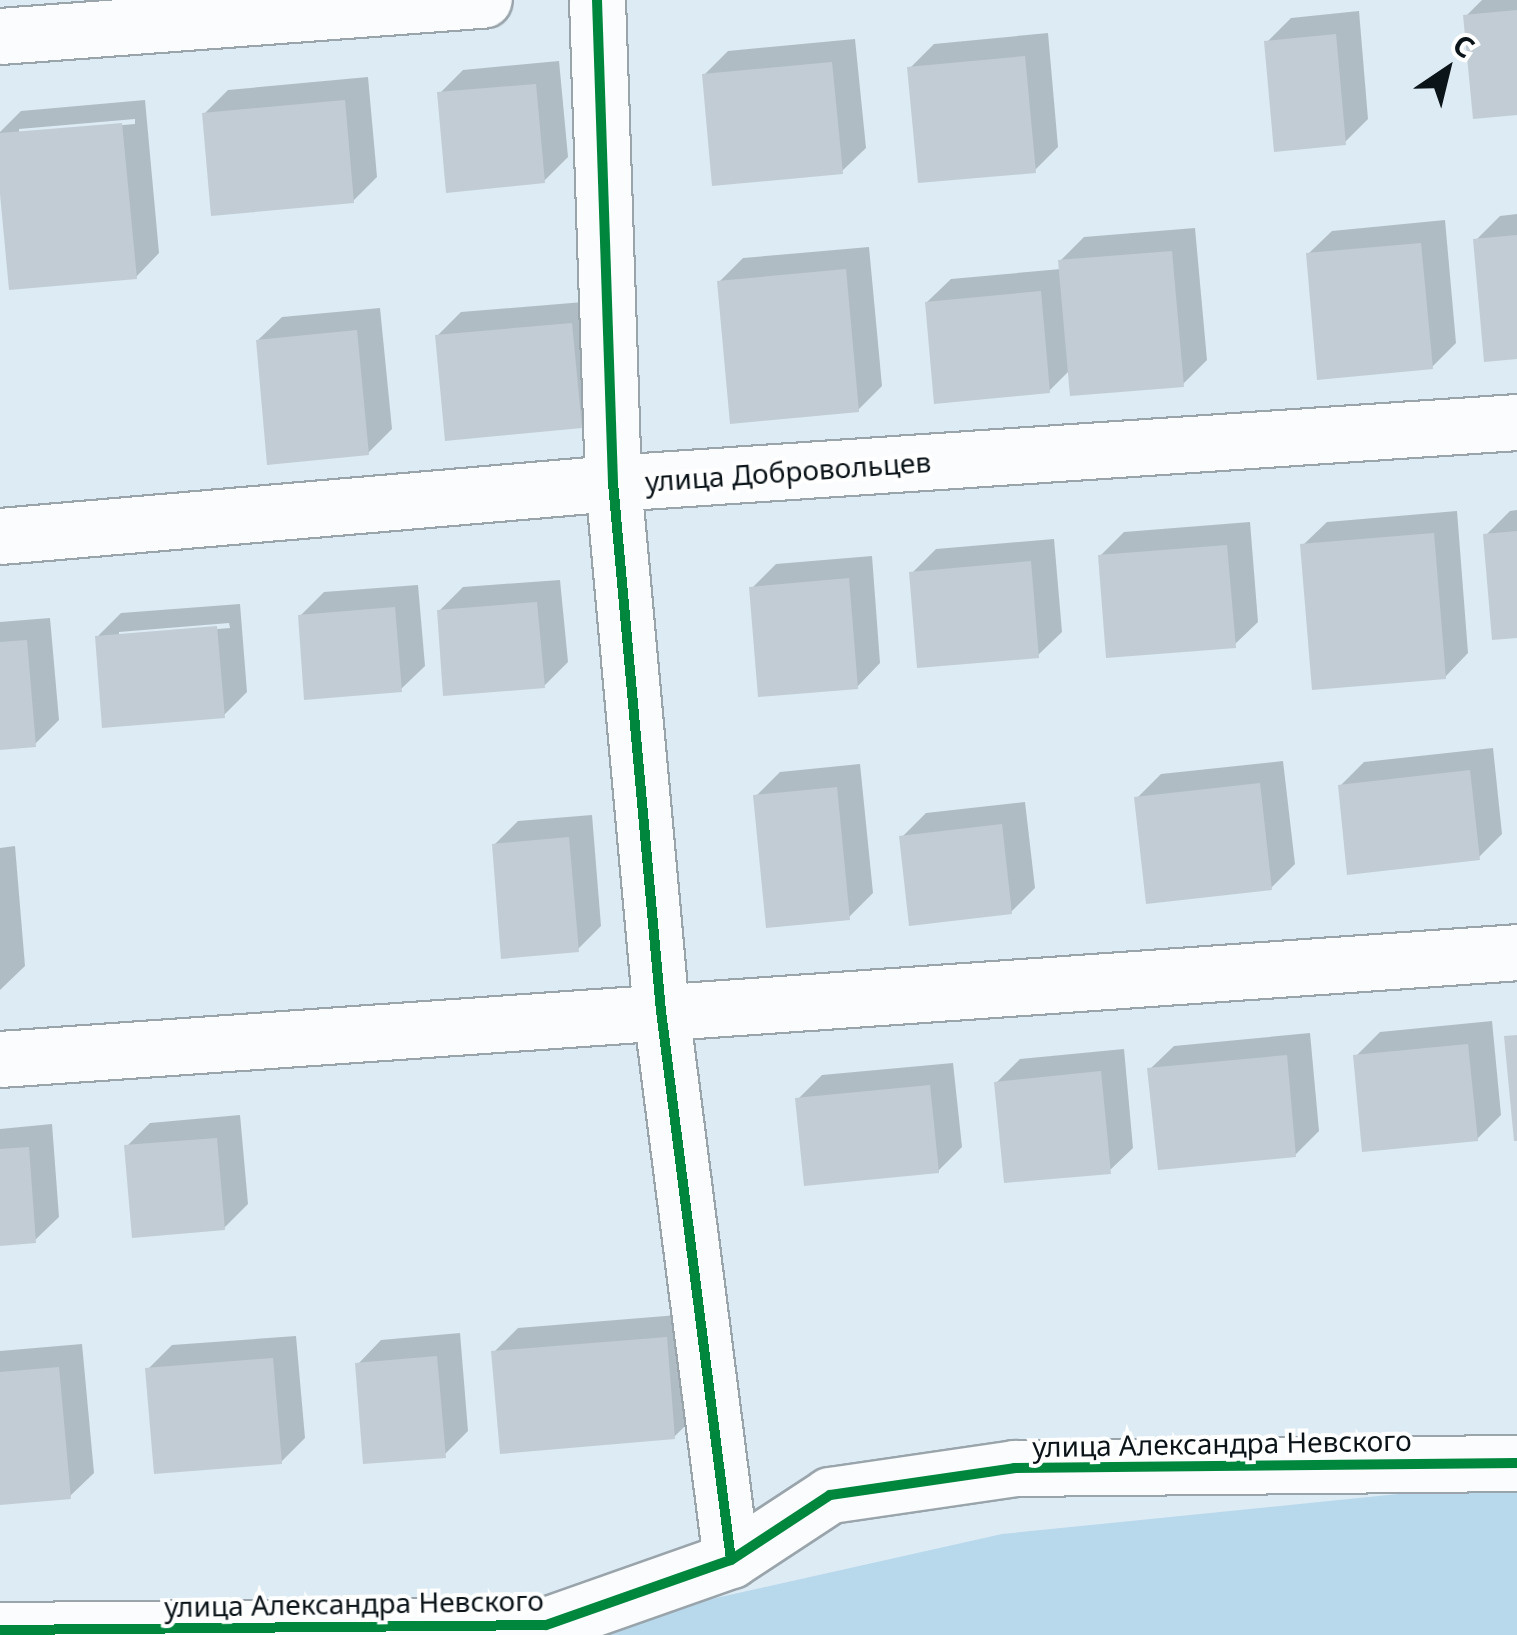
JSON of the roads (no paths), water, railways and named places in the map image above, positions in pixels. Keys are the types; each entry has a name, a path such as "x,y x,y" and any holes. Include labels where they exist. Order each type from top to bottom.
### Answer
{"street":[{"path":"0,36 484,0"},
{"path":"598,0 613,483 660,1011 731,1560"},
{"name":"улица Добровольцев","path":"0,536 613,483 1517,422"},
{"path":"0,1059 1517,952"},
{"name":"улица Александра Невского","path":"0,1630 546,1625 731,1560 830,1495 1014,1468 1517,1463"}]}
